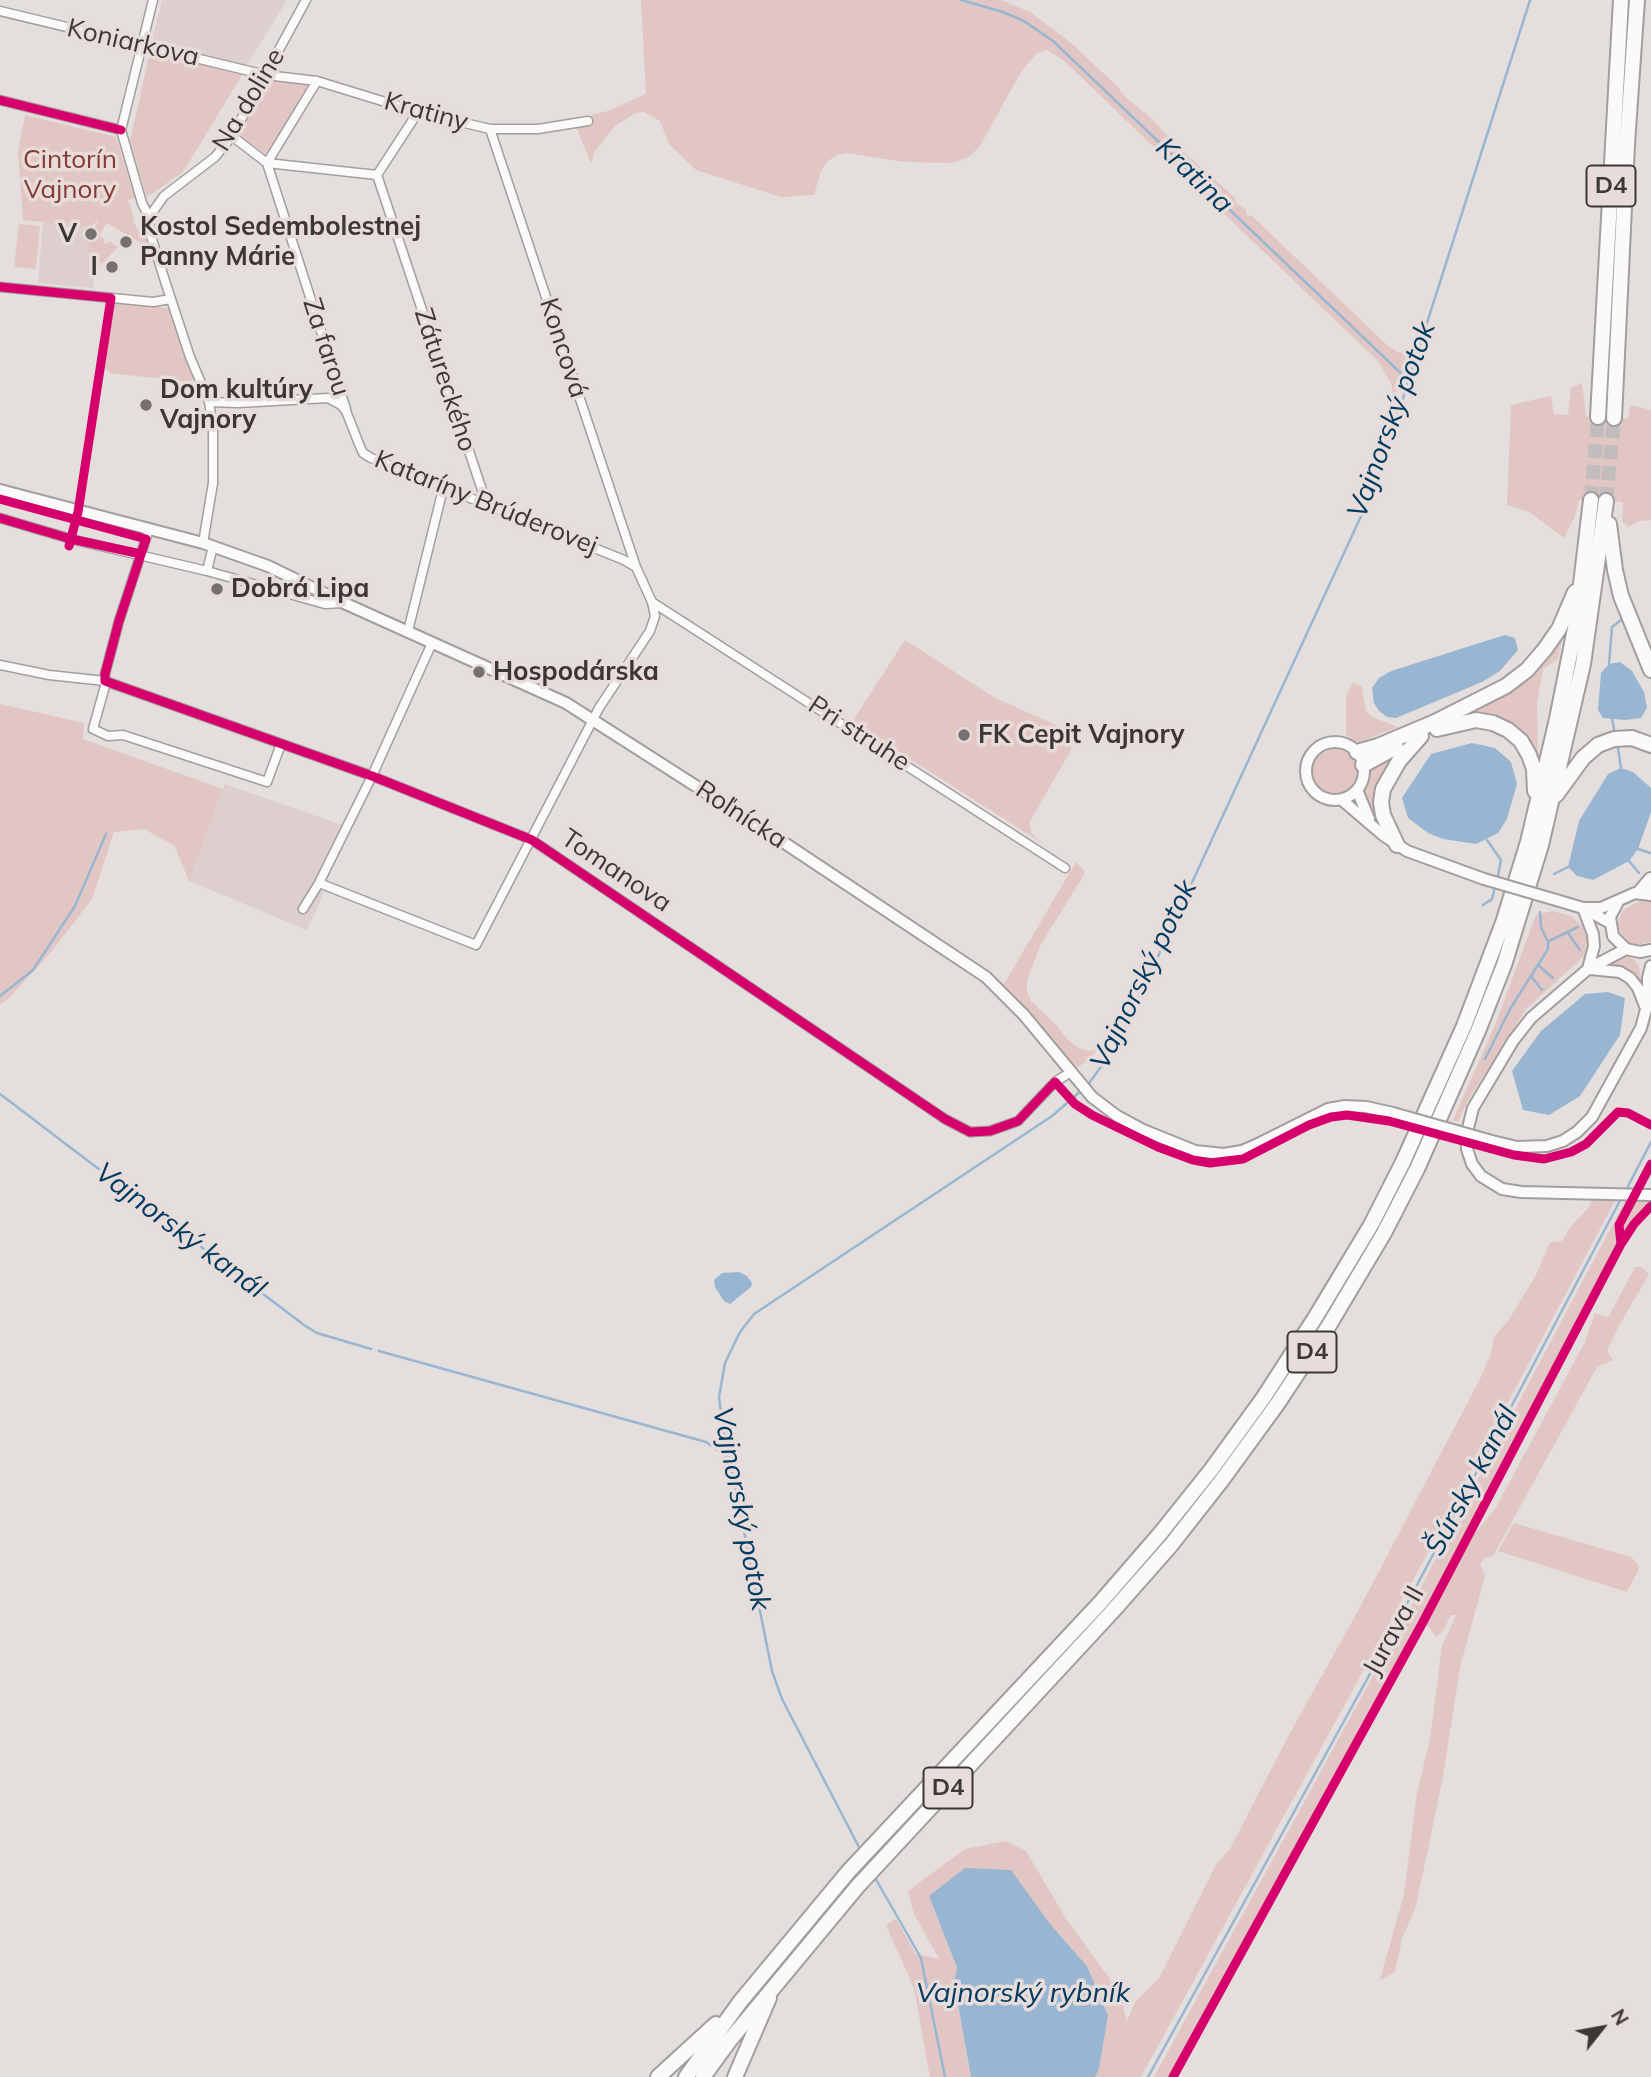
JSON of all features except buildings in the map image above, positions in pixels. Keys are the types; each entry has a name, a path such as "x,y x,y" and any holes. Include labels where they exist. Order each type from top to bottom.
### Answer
{"highway":[{"name":"D4","path":"1598,417 1621,0"},
{"name":"D4","path":"1614,418 1637,0"},
{"name":"D4","path":"686,2077 740,2002 848,1872 1100,1603 1159,1535 1264,1397 1371,1225 1444,1074 1503,923 1536,806 1569,661 1598,501"},
{"name":"D4","path":"703,2077 772,1988 857,1887 1171,1545 1247,1447 1328,1327 1384,1233 1418,1169 1504,965 1552,800 1583,664 1599,564 1598,501"},
{"path":"1598,501 1621,596 1651,670"},
{"path":"1360,759 1378,746 1475,703 1516,678 1545,649 1559,629 1584,568"},
{"path":"1360,759 1439,728 1476,720 1493,723 1508,730 1521,741 1529,755 1534,769 1536,806"},
{"path":"1397,845 1383,815 1383,789 1399,761 1421,736"},
{"path":"1552,800 1583,758 1598,745 1614,739 1632,737 1651,745"},
{"path":"1646,894 1651,880"},
{"path":"735,2077 772,1988"},
{"path":"658,2077 740,2002"}],"street":[{"path":"153,0 121,131 142,203 149,217 150,233 171,299 190,357 209,402 213,428 213,483 207,571"},
{"name":"Na doline","path":"149,217 164,196 215,157 232,136 306,0"},
{"name":"Koniarkova","path":"0,11 266,75"},
{"name":"Kratiny","path":"266,75 317,81 418,113 490,129 538,129 588,121"},
{"path":"267,163 317,81"},
{"path":"0,100 121,131"},
{"path":"232,136 267,163 377,175 418,113"},
{"name":"Koncová","path":"490,129 636,568"},
{"name":"Za farou","path":"267,163 341,388 346,411"},
{"name":"Zátureckého","path":"377,175 487,505"},
{"path":"0,287 153,302 171,299"},
{"path":"328,398 341,388"},
{"path":"209,402 328,398 346,411"},
{"name":"Kataríny Brúderovej","path":"346,411 363,453 371,458 624,559 636,568"},
{"path":"408,631 443,489"},
{"name":"Roľnícka","path":"0,490 208,545 268,566 555,698 593,720 986,977 1024,1015 1088,1094 1102,1106 1143,1130 1195,1151 1242,1151 1328,1109 1356,1107 1393,1114 1517,1147 1534,1147 1563,1141 1592,1117 1642,1028 1646,1013 1649,972"},
{"name":"Roľnícka","path":"0,518 71,539 141,554 326,604 344,603"},
{"path":"149,529 119,621 93,729 108,736 124,735 267,782 281,744"},
{"path":"319,883 476,944 593,720 650,631 655,616 652,602 636,568"},
{"path":"295,596 302,590 299,580"},
{"name":"Pri struhe","path":"652,602 1065,869"},
{"path":"303,909 319,883 372,775 432,643"},
{"name":"Tomanova","path":"0,665 49,675 105,681 372,775 532,840 945,1119 970,1132 990,1131 1018,1121 1055,1082 1071,1072"},
{"path":"1342,800 1362,783 1360,759 1342,743 1325,744 1316,749 1306,765 1309,784 1323,798 1342,800 1397,845 1427,859 1583,908 1611,926 1613,936 1649,972"},
{"path":"1357,790 1370,822"},
{"path":"1583,908 1601,908 1618,902 1629,894 1646,894"},
{"path":"1618,902 1613,909 1605,949 1588,969 1531,1018 1513,1041 1473,1108 1465,1136 1472,1164 1481,1176 1502,1189 1521,1192 1648,1195"},
{"path":"1583,908 1593,934 1594,946 1588,969"},
{"path":"1588,969 1629,950 1651,950"},
{"path":"1588,969 1620,972 1630,978 1638,988 1646,1013"}],"shaded area":[{"path":"162,0 287,0 247,65 152,42"},
{"path":"43,222 93,227 96,261 102,264 95,271 93,288 38,283"},
{"path":"225,784 342,825 318,877 323,895 307,930 189,881"}],"green space":[{"path":"641,0 1001,0 1030,12 1071,43 1118,87 1124,96 1150,117 1175,144 1235,198 1247,215 1252,216 1387,345 1403,353 1410,350 1413,344 1393,401 1392,385 1378,361 1063,60 1047,50 1037,53 1021,72 980,146 970,156 953,163 905,162 846,153 828,161 821,171 814,195 781,197 696,170 669,144 660,121 644,112 635,113 614,127 595,151 591,163 576,127 590,124 591,115 608,111 646,94"},
{"path":"150,52 242,75 183,172 147,197 130,141"},
{"path":"268,78 310,84 267,155 238,134"},
{"name":"Cintorín Vajnory","path":"25,115 116,137 135,198 128,200 133,222 148,243 141,243 107,223 99,236 105,239 103,242 106,244 109,241 118,247 102,264 88,251 89,237 99,220 90,227 23,220 18,152"},
{"path":"19,224 40,226 36,269 14,267"},
{"path":"113,301 167,308 171,312 194,379 189,382 110,373 105,368"},
{"path":"1582,383 1586,416 1628,419 1630,405 1651,410 1651,520 1639,521 1628,527 1622,521 1623,502 1579,500 1575,516 1564,538 1529,512 1507,505 1511,405 1551,396 1554,414 1568,415 1571,388"},
{"path":"1563,634 1558,659 1543,669 1537,704 1538,757 1515,725 1493,714 1472,712 1503,695 1544,662"},
{"name":"FK Cepit Vajnory","path":"905,640 995,698 1056,725 1072,736 1071,750 1029,823 1032,834 1045,845 852,722"},
{"path":"1353,682 1362,687 1366,711 1372,717 1398,727 1359,742 1346,734 1346,696"},
{"path":"0,704 84,723 83,739 223,789 189,881 175,846 144,829 114,832 92,899 51,952 7,1000 0,1004"},
{"path":"1335,749 1344,750 1351,755 1356,762 1356,780 1351,787 1344,792 1335,793 1326,792 1319,787 1314,780 1313,771 1314,762 1319,755 1326,750"},
{"path":"1396,754 1379,780 1376,806 1381,824 1366,803 1363,789 1370,770 1378,762"},
{"path":"1076,862 1084,870 1084,875 1041,944 1027,980 1031,1001 1067,1039 1079,1048 1097,1050 1090,1059 1071,1072 1002,991"},
{"path":"1644,899 1651,901 1651,942 1635,945 1629,943 1616,926 1623,910"},
{"path":"1552,911 1571,916 1583,927 1587,939 1584,956 1526,1009 1467,1102 1458,1122 1453,1120 1495,1025 1536,915"},
{"path":"1618,955 1635,960 1642,986 1633,976 1617,966 1602,965"},
{"path":"1593,1198 1616,1199 1437,1536 1141,2077 1095,2077 1108,2014 1087,1966 1050,1924 929,1896 957,1969 954,1982 971,2077 930,2077 914,1988 886,1925 896,1919 916,1954 939,1959 914,1914 908,1891 965,1849 1006,1841 1026,1851 1065,1917 1120,1993 1127,2021 1135,2002 1159,1978 1216,1865 1230,1849 1290,1733 1358,1611 1480,1379 1491,1353 1494,1337 1508,1321 1536,1275 1550,1242 1562,1241"},
{"path":"1649,1199 1618,1242 1397,1664 1169,2077 1154,2077 1403,1621 1625,1201"},
{"path":"1635,1267 1641,1267 1649,1274 1607,1351 1613,1360 1597,1367 1493,1556 1485,1558 1480,1564 1485,1576 1461,1663 1442,1782 1416,1906 1402,1939 1395,1972 1380,1980 1404,1894 1417,1793 1430,1739 1442,1646 1456,1615 1451,1615 1443,1631 1436,1637 1426,1623 1471,1538 1495,1509 1585,1342 1595,1313 1608,1318"},
{"path":"1514,1523 1631,1557 1639,1569 1627,1592 1498,1551"}],"water":[{"path":"1505,635 1515,638 1518,650 1500,671 1482,682 1396,718 1387,717 1374,703 1372,688 1379,678 1391,671"},
{"path":"1620,662 1632,671 1644,692 1647,708 1641,718 1603,718 1598,710 1601,673 1609,664"},
{"path":"1472,743 1495,748 1511,762 1517,784 1507,819 1498,833 1476,844 1443,839 1428,833 1408,818 1402,798 1431,754"},
{"path":"1621,768 1633,772 1651,788 1651,812 1638,849 1629,861 1593,880 1577,876 1568,867 1579,821 1608,774"},
{"path":"1608,992 1625,998 1620,1035 1580,1096 1549,1115 1523,1110 1512,1071 1541,1031 1585,994"},
{"path":"739,1272 747,1276 752,1283 751,1287 730,1304 724,1301 715,1287 714,1280 722,1273"},
{"name":"Vajnorský rybník","path":"965,1868 1011,1870 1050,1924 1087,1966 1108,2015 1099,2069 1095,2077 971,2077 954,1982 957,1968 929,1896"}],"waterway":[{"name":"Kratina","path":"961,0 1024,21 1053,41 1409,381"},
{"name":"Vajnorský potok","path":"1087,1086 1124,1030 1362,514 1381,467 1530,0"},
{"path":"1609,664 1612,627 1621,620"},
{"path":"1612,718 1614,729"},
{"path":"1618,748 1621,768"},
{"path":"0,996 33,970 75,906 106,834"},
{"path":"1487,840 1501,860 1497,881"},
{"path":"1638,849 1650,853"},
{"path":"1629,861 1639,873"},
{"path":"1554,874 1568,867"},
{"path":"1483,905 1492,899 1495,887"},
{"path":"1485,1059 1510,1009 1548,949 1548,942 1541,927 1540,912"},
{"path":"1549,941 1578,927"},
{"path":"1568,933 1580,950"},
{"path":"1538,965 1553,978"},
{"path":"1531,976 1542,990"},
{"name":"Vajnorský potok","path":"861,1851 782,1699 772,1671 722,1421 719,1397 725,1363 740,1332 754,1314 1052,1116 1082,1090"},
{"name":"Vajnorský kanál","path":"0,1094 304,1325 317,1333 371,1349"},
{"name":"Šúrsky kanál","path":"1625,1192 1651,1142"},
{"name":"Šúrsky kanál","path":"1148,2077 1371,1672 1622,1197"},
{"name":"Vajnorský kanál","path":"379,1351 706,1442 726,1456"},
{"name":"Vajnorský potok","path":"874,1876 921,1958 945,2077"}],"tunnel":[{"path":"1591,500 1598,417"},
{"path":"1606,501 1614,418"}],"cycle path":[{"path":"0,100 121,130"},
{"path":"0,287 111,298 78,512 69,546"},
{"path":"0,499 146,539 119,621 105,681 372,776 532,840 945,1119 970,1132 990,1131 1018,1121 1055,1082 1075,1104 1092,1115 1158,1147 1193,1160 1210,1163 1243,1159 1309,1125 1331,1117 1347,1115 1389,1121 1514,1155 1544,1159 1571,1152 1586,1144 1618,1112 1628,1113 1651,1125"},
{"path":"0,518 71,539 141,554"},
{"path":"1621,1244 1619,1225 1651,1164"},
{"name":"Jurava II","path":"1173,2077 1423,1622 1621,1244 1634,1224 1651,1206"}],"place":[{"name":"V","path":"91,234"},
{"name":"Kostol Sedembolestnej Panny Márie","path":"126,242"},
{"name":"I","path":"112,267"},
{"name":"Dom kultúry Vajnory","path":"146,405"},
{"name":"Dobrá Lipa","path":"217,589"},
{"name":"Hospodárska","path":"479,672"},
{"name":"FK Cepit Vajnory","path":"964,735"}]}
